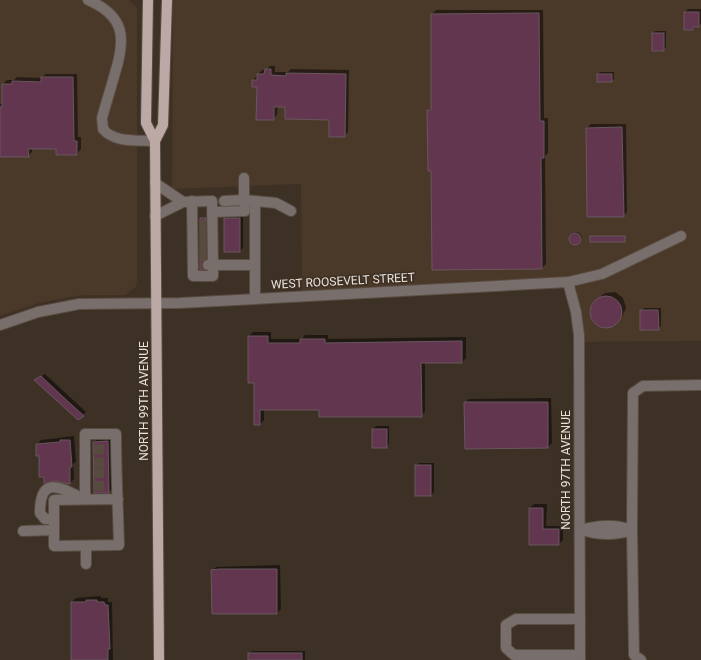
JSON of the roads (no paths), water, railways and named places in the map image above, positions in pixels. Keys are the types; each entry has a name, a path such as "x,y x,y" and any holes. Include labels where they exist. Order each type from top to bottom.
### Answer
{"main road":[{"name":"NORTH 99TH AVENUE","path":"148,0 146,123 154,141 155,182 159,660"},
{"name":"NORTH 99TH AVENUE","path":"154,141 163,125 167,0"}],"street":[{"path":"88,0 105,8 111,14 122,34 122,49 102,118 103,129 110,136 116,138 154,141"},
{"path":"213,212 245,211 244,178"},
{"path":"155,182 187,202 203,245 255,266"},
{"path":"155,216 187,202 244,200 276,203 291,210"},
{"path":"203,245 218,201"},
{"path":"255,201 255,299"},
{"name":"WEST ROOSEVELT STREET","path":"0,325 38,312 78,304 156,303 255,299 568,282 602,274 681,236"},
{"name":"NORTH 97TH AVENUE","path":"568,282 576,312 579,335 580,657"},
{"path":"641,660 634,655 632,530 633,393 643,386 701,385"},
{"path":"85,499 90,486 90,473 89,449 85,434 116,434 112,450 112,468 113,486 118,499 119,545 54,546 54,500 118,499"},
{"path":"54,519 45,519 40,513 40,498 49,487 62,488 85,499"},
{"path":"580,530 603,525 618,525 632,530"},
{"path":"23,531 54,530"},
{"path":"86,546 86,564"},
{"path":"580,619 516,619 506,625 506,648 514,655 580,657"}],"tunnel":[{"path":"200,225 206,225"},
{"path":"200,233 206,233"},
{"path":"200,241 206,241"},
{"path":"200,249 206,249"},
{"path":"200,256 206,256"},
{"path":"94,449 108,450"},
{"path":"94,462 108,463"},
{"path":"94,473 109,473"},
{"path":"94,486 109,486"}]}
